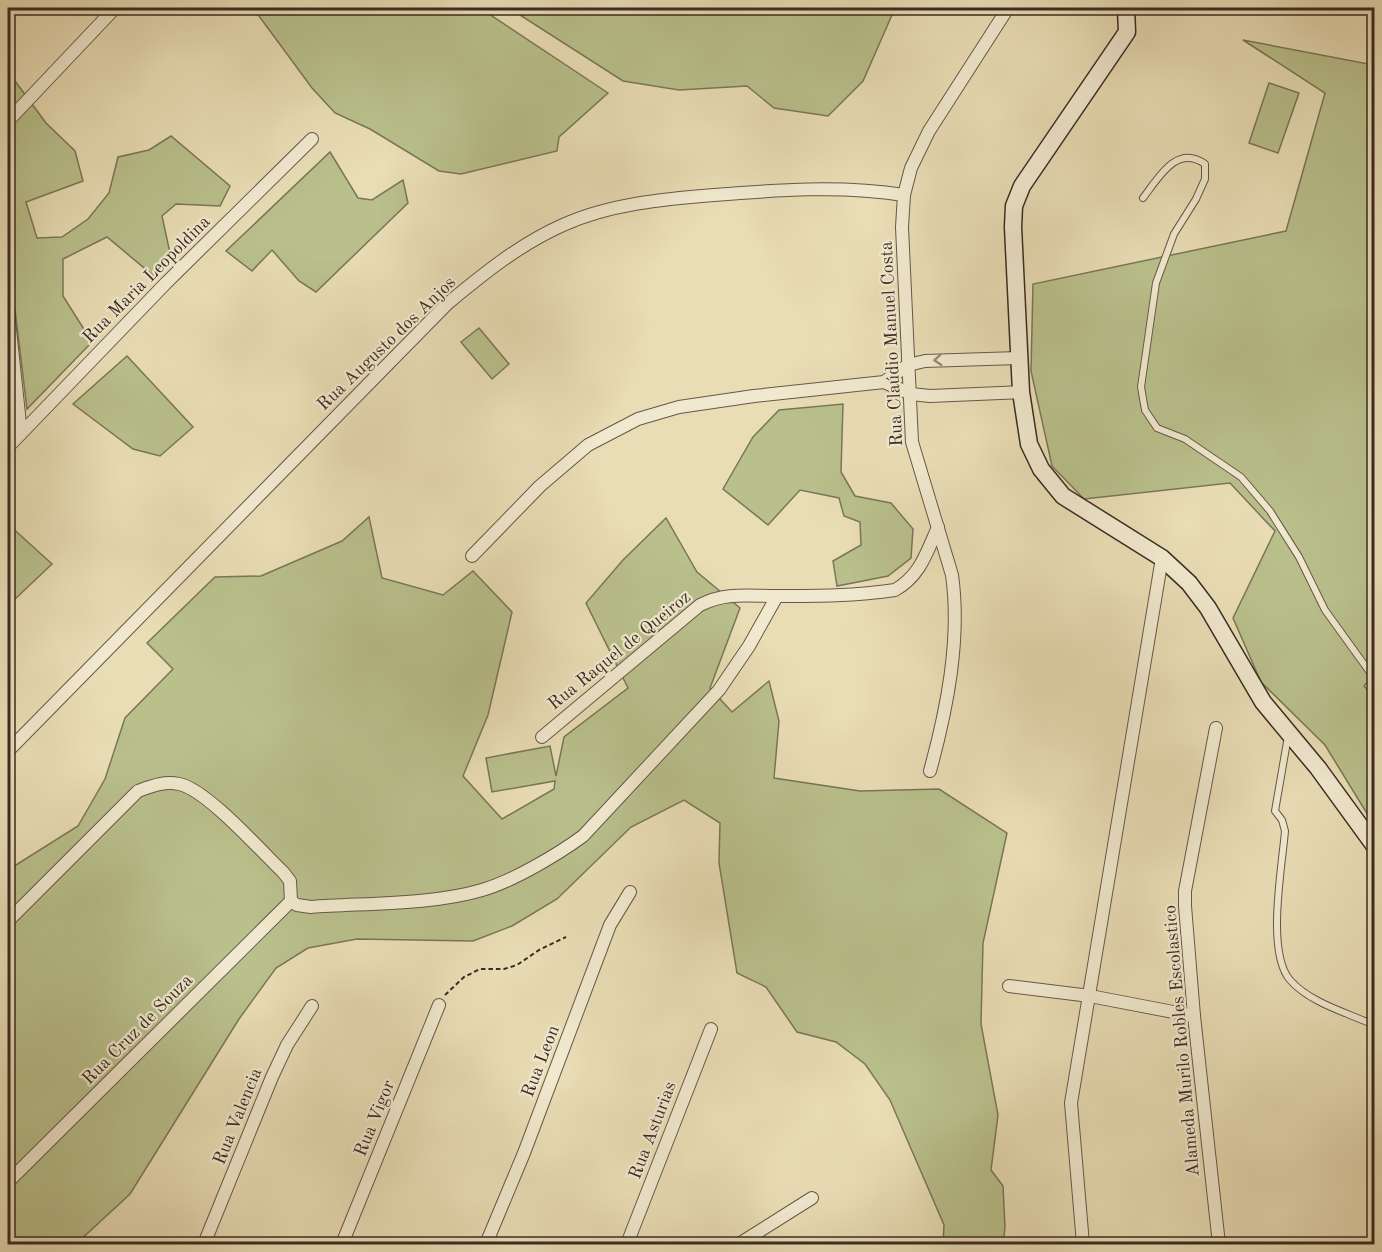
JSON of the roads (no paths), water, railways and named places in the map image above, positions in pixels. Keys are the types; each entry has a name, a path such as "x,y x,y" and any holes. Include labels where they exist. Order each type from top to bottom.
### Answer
{"street":[{"path":"8,120 115,8"},
{"name":"Rua Claúdio Manuel Costa","path":"930,771 945,708 955,622 952,575 914,452 902,227 904,195 911,168 929,131 1008,8"},
{"path":"1126,8 1127,32 1017,197 1013,227 1018,358 1029,444 1041,469 1063,496 1162,558 1190,583 1208,608 1263,702 1374,845"},
{"name":"Rua Maria Leopoldina","path":"8,447 166,283 312,139"},
{"name":"Rua Augusto dos Anjos","path":"8,751 447,304 518,249 564,224 612,209 664,199 768,190 869,189 904,195"},
{"path":"8,311 21,433"},
{"path":"472,556 540,486 588,445 638,419 679,407 754,396 884,382 908,365 947,359 1018,358"},
{"path":"884,382 910,394 951,396 1021,392"},
{"name":"Rua Raquel de Queiroz","path":"542,737 700,605 715,597 730,594 777,596 895,590 910,582 938,526"},
{"path":"1083,1245 1071,1103 1072,1086 1090,996 1162,558"},
{"path":"8,921 138,791 158,783 180,784 198,792 283,872 290,881 291,901 297,905 311,907 454,897 484,890 561,852 584,836 719,690 749,646 777,596"},
{"name":"Alameda Murilo Robles Escolastico","path":"1216,728 1185,891 1194,1016 1219,1245"},
{"name":"Rua Leon","path":"486,1245 524,1153 610,925 630,892"},
{"name":"Rua Cruz de Souza","path":"8,1182 291,901"},
{"path":"1010,986 1090,996 1194,1016"},
{"name":"Rua Vigor","path":"342,1245 439,1005"},
{"name":"Rua Valencia","path":"204,1245 272,1077 287,1045 312,1006"},
{"name":"Rua Asturias","path":"627,1245 711,1029"},
{"path":"739,1245 812,1198"}],"lane":[{"path":"1143,198 1170,164 1180,158 1195,157 1205,164 1205,179 1196,199 1174,234 1156,283 1142,387 1145,410 1156,428 1185,440 1241,477 1269,511 1299,557 1325,610 1374,678"},
{"path":"1288,732 1275,811 1282,820 1285,831 1278,939 1281,962 1289,979 1306,993 1374,1025"}]}
